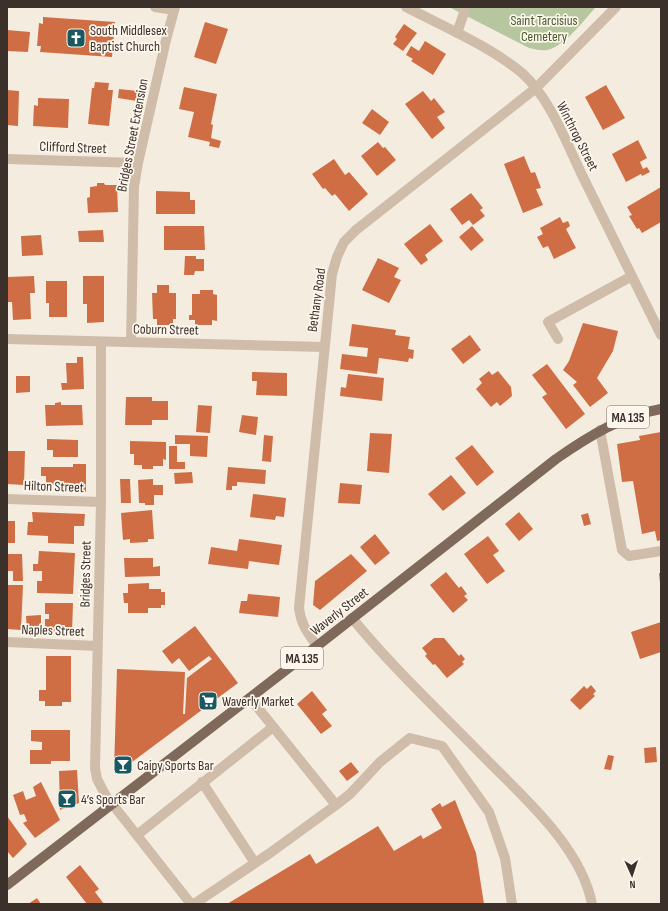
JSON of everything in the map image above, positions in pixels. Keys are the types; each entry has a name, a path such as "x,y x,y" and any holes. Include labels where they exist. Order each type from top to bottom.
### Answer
{"main road":[{"name":"Waverly Street","path":"7,885 318,646 556,459 590,435 600,430 628,417 661,409"}],"street":[{"path":"155,7 174,9"},
{"name":"Winthrop Street","path":"406,7 503,59 522,74 536,88 559,128 661,335"},
{"path":"457,33 466,7"},
{"name":"Bethany Road","path":"318,646 300,620 299,608 324,347 332,274 336,257 344,242 356,230 536,88 616,7"},
{"name":"Bridges Street Extension","path":"131,342 134,187 138,163 174,9"},
{"name":"Clifford Street","path":"7,159 138,163"},
{"path":"558,339 548,322 632,276"},
{"path":"652,316 661,323"},
{"name":"Coburn Street","path":"7,340 324,347"},
{"name":"Bridges Street","path":"101,342 101,502 95,768 100,787 193,904"},
{"path":"600,430 622,550 629,556 661,551"},
{"name":"Hilton Street","path":"7,498 101,502"},
{"path":"352,618 379,650 554,830 570,851 582,872 592,904"},
{"name":"Naples Street","path":"7,642 97,646"},
{"path":"250,698 336,805"},
{"path":"136,834 273,727"},
{"path":"193,904 255,863 336,805 350,794 380,762 410,738 442,746 489,812 505,858 512,904"},
{"path":"202,782 255,863"}],"green space":[{"name":"Saint Tarcisius Cemetery","path":"449,7 596,7 567,39 553,48 542,50 529,48"}],"building":[{"path":"43,17 115,22 112,57 40,52 41,46 37,46 39,23 43,24"},
{"path":"205,22 228,29 216,64 194,57"},
{"path":"404,24 417,33 403,51 393,44 397,39 395,37"},
{"path":"7,30 30,32 28,52 7,51"},
{"path":"425,41 446,54 433,75 411,61 413,59 406,55 411,46 419,51"},
{"path":"95,82 109,83 108,90 113,90 109,126 88,124 92,88 94,88"},
{"path":"606,85 625,118 603,130 585,97"},
{"path":"184,87 217,94 211,124 213,125 211,138 221,141 219,148 209,146 210,142 188,137 194,112 179,109"},
{"path":"119,89 138,91 137,101 118,98"},
{"path":"7,90 19,91 18,126 7,125"},
{"path":"423,91 431,101 434,98 445,112 437,117 445,128 432,139 405,104"},
{"path":"38,98 69,99 68,128 33,126 34,105 38,106"},
{"path":"372,109 389,122 380,135 362,123"},
{"path":"638,140 647,158 640,162 643,169 647,167 650,172 642,176 641,174 626,182 612,154"},
{"path":"378,142 383,148 385,147 396,160 377,176 361,156"},
{"path":"524,156 531,173 535,172 541,188 536,189 543,205 523,213 504,164"},
{"path":"334,159 345,175 349,172 368,194 349,211 335,194 332,196 325,188 323,189 312,174"},
{"path":"97,183 117,185 118,212 88,213 87,198 90,197 90,187 97,186"},
{"path":"661,187 661,222 642,233 639,228 637,229 629,216 632,215 627,207"},
{"path":"156,191 190,192 190,200 195,200 195,214 156,214"},
{"path":"471,193 483,208 480,210 485,216 473,225 469,220 462,225 450,209"},
{"path":"560,217 563,223 568,221 570,226 566,229 576,248 554,259 548,246 543,248 537,237 543,234 540,228"},
{"path":"430,224 443,241 425,255 428,260 421,265 404,244"},
{"path":"164,226 204,226 205,250 164,250"},
{"path":"472,226 484,240 471,251 459,237"},
{"path":"103,230 104,242 79,242 78,231"},
{"path":"41,235 43,255 22,256 21,236"},
{"path":"185,256 196,256 196,259 204,259 204,271 195,271 194,275 184,275"},
{"path":"378,258 399,268 394,277 401,280 389,303 362,290"},
{"path":"34,276 35,293 30,293 31,319 13,320 12,302 7,302 7,277"},
{"path":"83,276 104,276 104,322 87,323 87,304 83,304"},
{"path":"46,281 67,281 67,317 49,317 49,303 46,303"},
{"path":"157,285 169,285 169,293 176,293 176,319 173,319 173,325 157,325 157,319 153,319 152,293 157,293"},
{"path":"200,290 213,290 213,294 217,295 217,321 212,320 212,325 195,325 195,320 189,320 189,315 192,315 192,294 200,294"},
{"path":"583,323 618,331 613,351 597,378 608,393 590,407 573,385 577,382 563,370 569,361"},
{"path":"352,324 396,330 395,335 410,337 408,349 414,350 413,359 409,358 408,362 379,358 377,374 340,369 342,354 367,357 368,348 349,346"},
{"path":"470,335 481,350 463,364 451,349"},
{"path":"77,357 83,357 84,389 62,390 61,383 67,383 66,363 77,363"},
{"path":"547,364 585,414 566,429 542,397 547,394 532,375"},
{"path":"489,371 492,375 498,371 511,387 512,396 500,406 497,402 491,407 476,389 482,383 479,379"},
{"path":"252,372 287,373 287,396 256,395 257,381 252,381"},
{"path":"348,374 384,378 382,401 340,396 341,387 346,388"},
{"path":"16,376 30,376 30,392 16,393"},
{"path":"126,397 152,397 152,401 168,401 168,420 152,420 152,425 125,425"},
{"path":"61,402 61,405 82,405 83,425 46,426 45,405 55,405 55,403"},
{"path":"198,405 212,406 210,433 196,432"},
{"path":"242,415 258,417 256,435 239,432"},
{"path":"661,432 661,540 657,541 655,531 642,534 633,481 622,482 617,444 640,440 639,436"},
{"path":"370,433 392,434 389,473 367,471"},
{"path":"175,435 208,436 207,457 190,456 190,444 175,444"},
{"path":"264,435 273,436 271,462 262,461"},
{"path":"47,439 78,440 78,457 53,457 53,450 47,450"},
{"path":"130,441 166,442 166,460 163,459 163,466 153,466 153,469 142,469 142,465 134,465 134,454 130,454"},
{"path":"472,445 494,472 477,486 455,458"},
{"path":"169,446 177,446 177,462 185,462 185,469 169,469"},
{"path":"7,451 25,451 24,485 7,484"},
{"path":"73,464 86,464 86,492 55,492 55,485 46,485 46,476 41,476 41,467 73,467"},
{"path":"228,467 266,470 265,484 237,482 237,486 232,486 232,490 226,490"},
{"path":"192,472 193,483 175,484 174,473"},
{"path":"451,475 466,493 443,511 428,494"},
{"path":"120,479 130,479 131,503 121,503"},
{"path":"153,479 153,485 163,485 163,495 154,495 154,505 139,503 138,480"},
{"path":"340,483 362,485 360,504 338,503"},
{"path":"253,494 286,498 284,517 276,516 275,520 250,517"},
{"path":"152,510 154,539 148,539 148,542 130,543 130,539 123,540 121,513"},
{"path":"32,512 85,514 84,526 74,526 74,544 48,543 48,536 27,535 28,522 33,522"},
{"path":"519,512 533,529 519,541 505,524"},
{"path":"588,513 591,524 584,526 581,515"},
{"path":"7,521 15,521 15,543 7,543"},
{"path":"375,534 390,553 375,565 360,547"},
{"path":"488,536 499,551 493,555 505,571 487,584 464,554"},
{"path":"239,539 282,545 279,565 249,561 248,569 208,564 211,547 237,551"},
{"path":"39,551 75,553 73,594 37,593 37,581 42,581 42,571 33,571 33,564 38,564"},
{"path":"7,554 22,554 23,581 13,581 13,571 7,571"},
{"path":"351,554 367,571 320,610 313,605 315,581"},
{"path":"124,558 153,558 153,567 160,566 160,576 125,577"},
{"path":"446,572 459,588 461,586 467,594 464,596 468,600 453,613 430,585"},
{"path":"659,573 661,573 661,583 660,583"},
{"path":"149,583 149,589 161,589 161,592 165,592 165,605 161,605 161,608 148,608 148,613 128,613 128,603 124,603 123,593 128,593 128,584"},
{"path":"7,585 23,585 21,630 7,629"},
{"path":"248,594 280,597 278,617 239,613 241,601 247,601"},
{"path":"45,603 73,603 72,633 45,633 45,619 49,619 49,614 45,614"},
{"path":"41,615 41,632 27,633 26,616"},
{"path":"661,622 661,652 640,659 631,632"},
{"path":"195,626 238,683 116,774 114,771 117,669 185,672 183,714 185,714 187,678 212,659 209,656 189,671 179,658 172,664 162,651"},
{"path":"434,638 444,638 459,656 461,654 465,659 462,662 464,664 447,678 435,664 433,665 425,656 427,654 422,648"},
{"path":"46,656 71,656 71,702 62,702 62,706 45,706 45,701 39,701 39,690 46,690"},
{"path":"591,685 596,691 593,694 595,696 580,710 570,700 584,686 587,689"},
{"path":"312,691 327,710 322,714 332,726 321,734 297,704"},
{"path":"31,730 70,730 70,761 51,761 51,764 30,764 30,750 42,750 42,742 31,741"},
{"path":"656,747 657,762 645,763 644,748"},
{"path":"608,755 614,756 611,770 604,769"},
{"path":"351,762 359,772 347,781 339,771"},
{"path":"77,770 79,803 60,810 59,771"},
{"path":"41,782 60,820 35,838 23,823 27,821 24,814 20,815 13,795 23,791 26,800 36,796 33,787"},
{"path":"455,800 476,853 484,904 227,904 310,854 316,864 378,826 394,851 421,835 423,839 442,828 431,809 440,803 442,807"},
{"path":"7,816 27,844 13,858 7,851"},
{"path":"80,865 99,889 95,892 104,904 87,904 66,877"},
{"path":"37,898 41,904 28,904"}],"place":[{"name":"South Middlesex Baptist Church","path":"76,38"},
{"name":"Waverly Market","path":"208,701"},
{"name":"Caipy Sports Bar","path":"123,765"},
{"name":"4’s Sports Bar","path":"67,799"}]}
